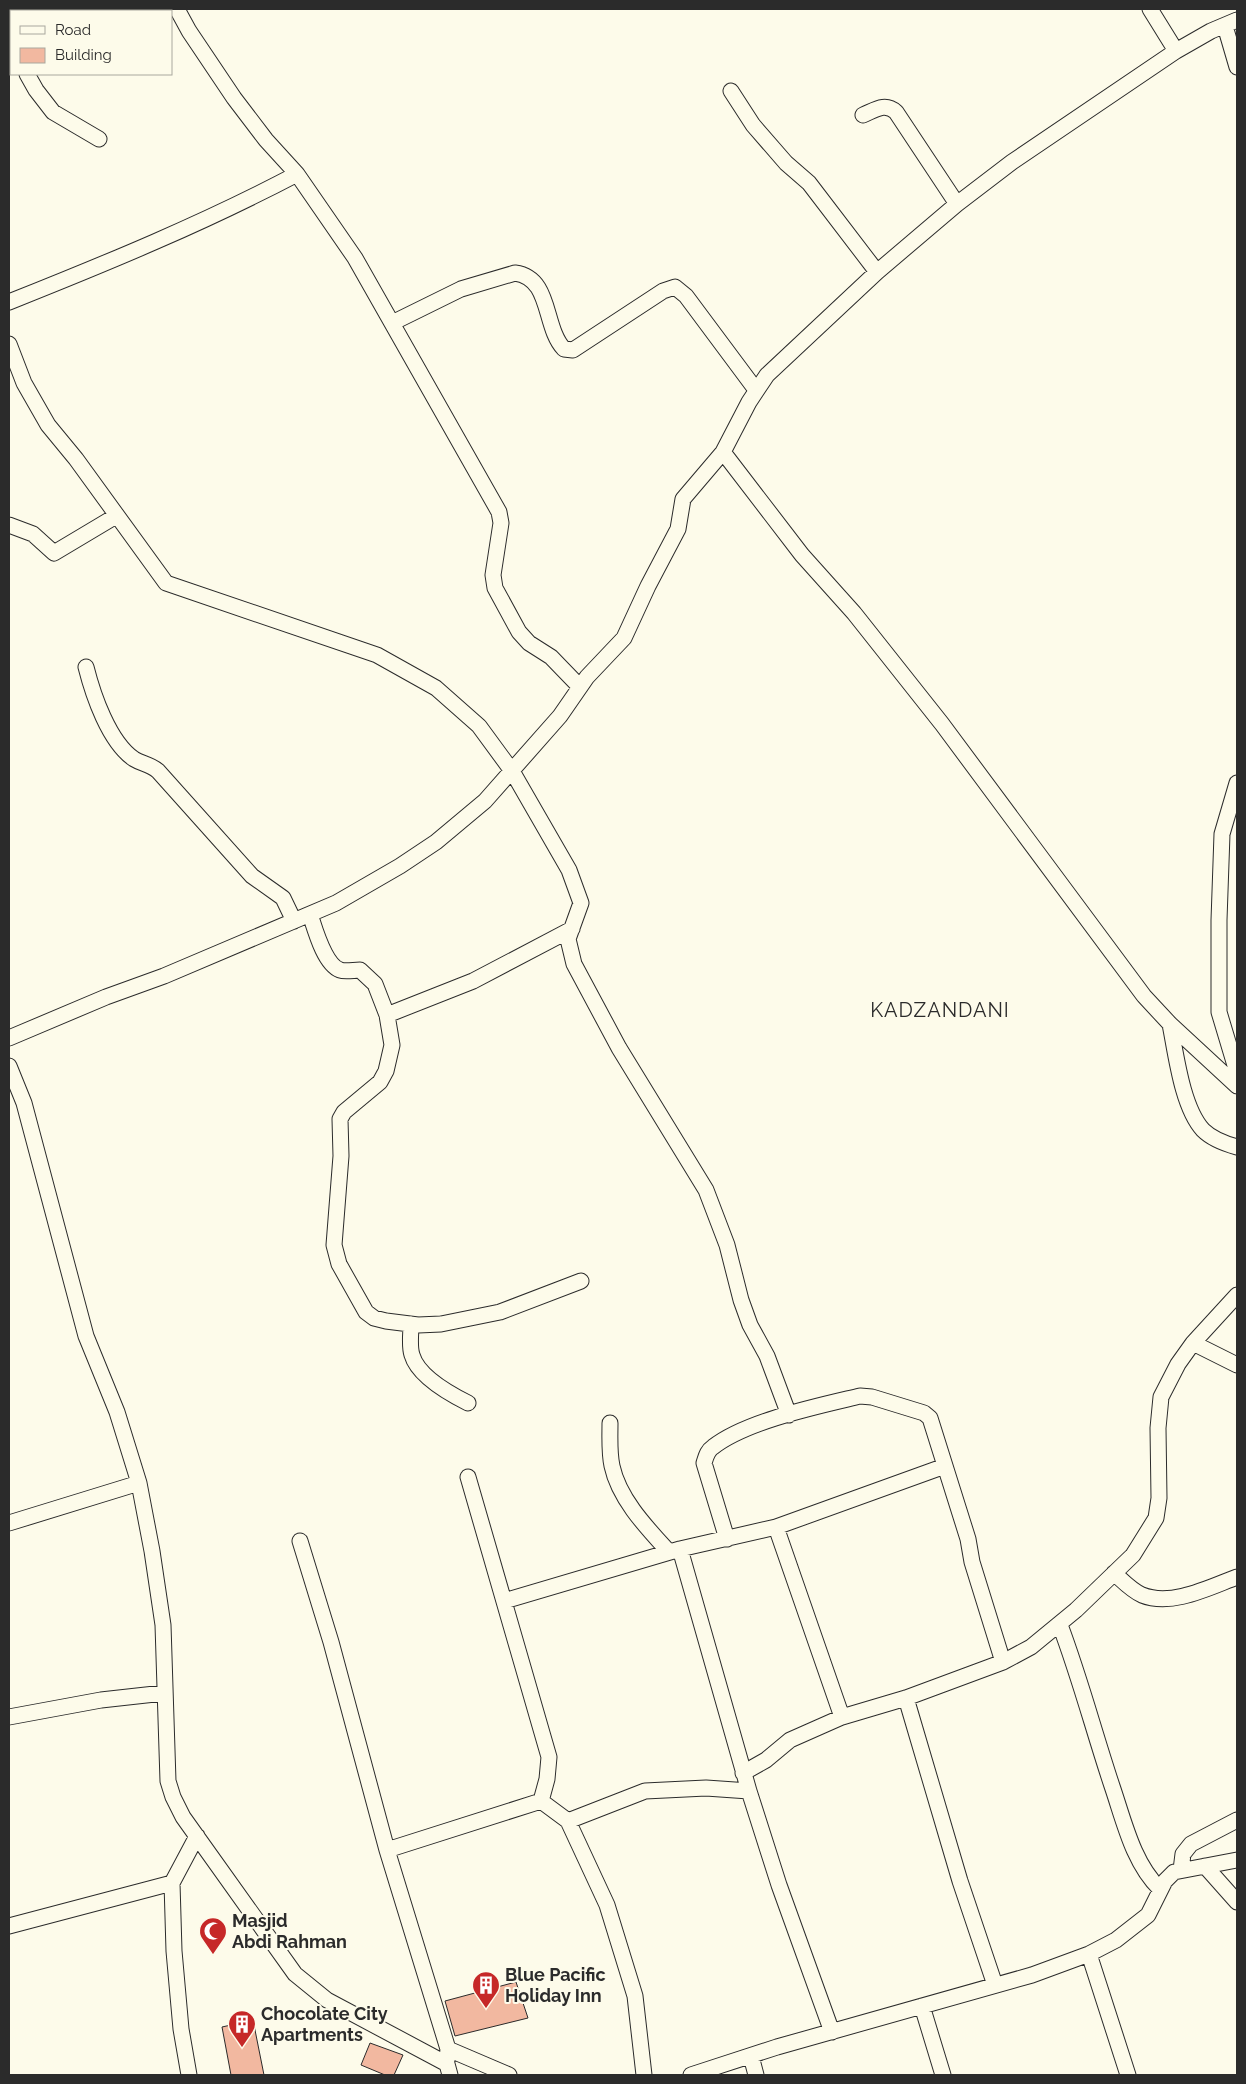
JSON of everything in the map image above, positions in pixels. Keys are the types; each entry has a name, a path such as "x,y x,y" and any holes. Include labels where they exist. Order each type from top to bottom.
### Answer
{"street":[{"path":"177,9 189,31 234,98 266,140 297,174 355,258 499,512 501,522 493,575 495,588 519,632 529,643 552,657 580,687"},
{"path":"1150,9 1176,51"},
{"path":"9,1038 106,997 164,976 310,914 360,891 436,842 485,802 560,716 580,687 628,632 648,586 678,529 683,499 724,452 756,390 767,375 877,272 957,204 1012,162 1176,51 1231,23 1237,67"},
{"path":"27,75 53,112 99,139"},
{"path":"731,91 753,125 786,163 809,183 877,272"},
{"path":"863,115 883,106 891,108 896,112 957,204"},
{"path":"9,302 124,256 228,211 297,174"},
{"path":"392,324 461,290 515,274 522,274 540,289 557,340 564,349 573,350 663,291 675,287 686,296 756,390"},
{"path":"9,344 24,383 48,425 76,459 166,583 377,655 395,663 436,688 480,726 512,771 569,870 579,892 581,903 568,939 574,964 619,1048 706,1190 727,1245 741,1300 750,1325 767,1356 789,1415"},
{"path":"724,452 802,555 854,613 942,724 1144,996 1170,1024 1237,1086"},
{"path":"9,525 33,534 54,553 116,516"},
{"path":"86,667 91,688 106,721 129,754 134,759 151,765 158,771 252,876 283,898 294,921"},
{"path":"1237,784 1222,834 1218,920 1219,1012 1237,1072"},
{"path":"310,914 318,939 333,964 340,970 360,970 368,975 375,984 386,1015 392,1045 384,1076 367,1094 344,1112 340,1119 341,1165 334,1245 339,1264 366,1312 374,1318 411,1324 441,1324 500,1312 581,1281"},
{"path":"386,1015 474,981 572,929"},
{"path":"1170,1024 1183,1085 1196,1118 1203,1130 1216,1139 1237,1147"},
{"path":"9,1066 24,1103 86,1336 116,1412 139,1483 152,1551 162,1625 168,1781 173,1797 183,1817 295,1974 302,1981 344,2010 448,2063 509,2075"},
{"path":"743,1773 766,1760 790,1740 842,1716 906,1698 1003,1662 1031,1647 1060,1625 1133,1555 1156,1518 1159,1498 1159,1406 1164,1389 1193,1343 1237,1295"},
{"path":"411,1324 414,1361 440,1388 468,1403"},
{"path":"1193,1343 1237,1365"},
{"path":"727,1539 704,1463 706,1454 722,1442 752,1427 860,1396 872,1397 924,1413 930,1418 946,1466 968,1539 972,1562 1003,1662"},
{"path":"610,1423 612,1466 619,1486 636,1514 675,1551 779,1885 832,2032"},
{"path":"504,1601 675,1551 776,1527 946,1466"},
{"path":"468,1477 549,1757 541,1801"},
{"path":"9,1523 139,1483"},
{"path":"776,1527 842,1716"},
{"path":"300,1541 331,1642 387,1850 448,2063"},
{"path":"1114,1573 1143,1595 1163,1599 1197,1592 1237,1577"},
{"path":"1060,1625 1077,1670 1124,1823 1141,1864 1160,1889"},
{"path":"9,1717 102,1700 164,1692"},
{"path":"906,1698 960,1881 995,1985"},
{"path":"568,1821 645,1791 706,1788 749,1791"},
{"path":"387,1850 541,1801"},
{"path":"541,1801 568,1821 607,1904 635,1996 644,2075"},
{"path":"1181,1870 1183,1854 1190,1844 1237,1820"},
{"path":"190,2075 181,2029 174,1960 172,1883 197,1836"},
{"path":"691,2075 832,2032 1032,1975 1089,1954 1116,1940 1148,1915 1168,1876 1181,1870 1237,1860"},
{"path":"1205,1866 1237,1902"},
{"path":"9,1926 172,1883"},
{"path":"1089,1954 1128,2075"},
{"path":"922,2006 943,2075"},
{"path":"751,2056 756,2075"}],"building":[{"name":"Blue Pacific Holiday Inn","path":"516,1982 528,2018 455,2036 445,2001"},
{"name":"Chocolate City Apartments","path":"253,2020 264,2075 231,2075 222,2027"},
{"path":"370,2043 403,2055 394,2075 385,2075 361,2065"}],"place":[{"name":"Masjid Abdi Rahman","path":"213,1955"},
{"name":"Blue Pacific Holiday Inn","path":"486,2009"},
{"name":"Chocolate City Apartments","path":"242,2048"}],"district":[{"name":"KADZANDANI","path":"940,1010"}]}
